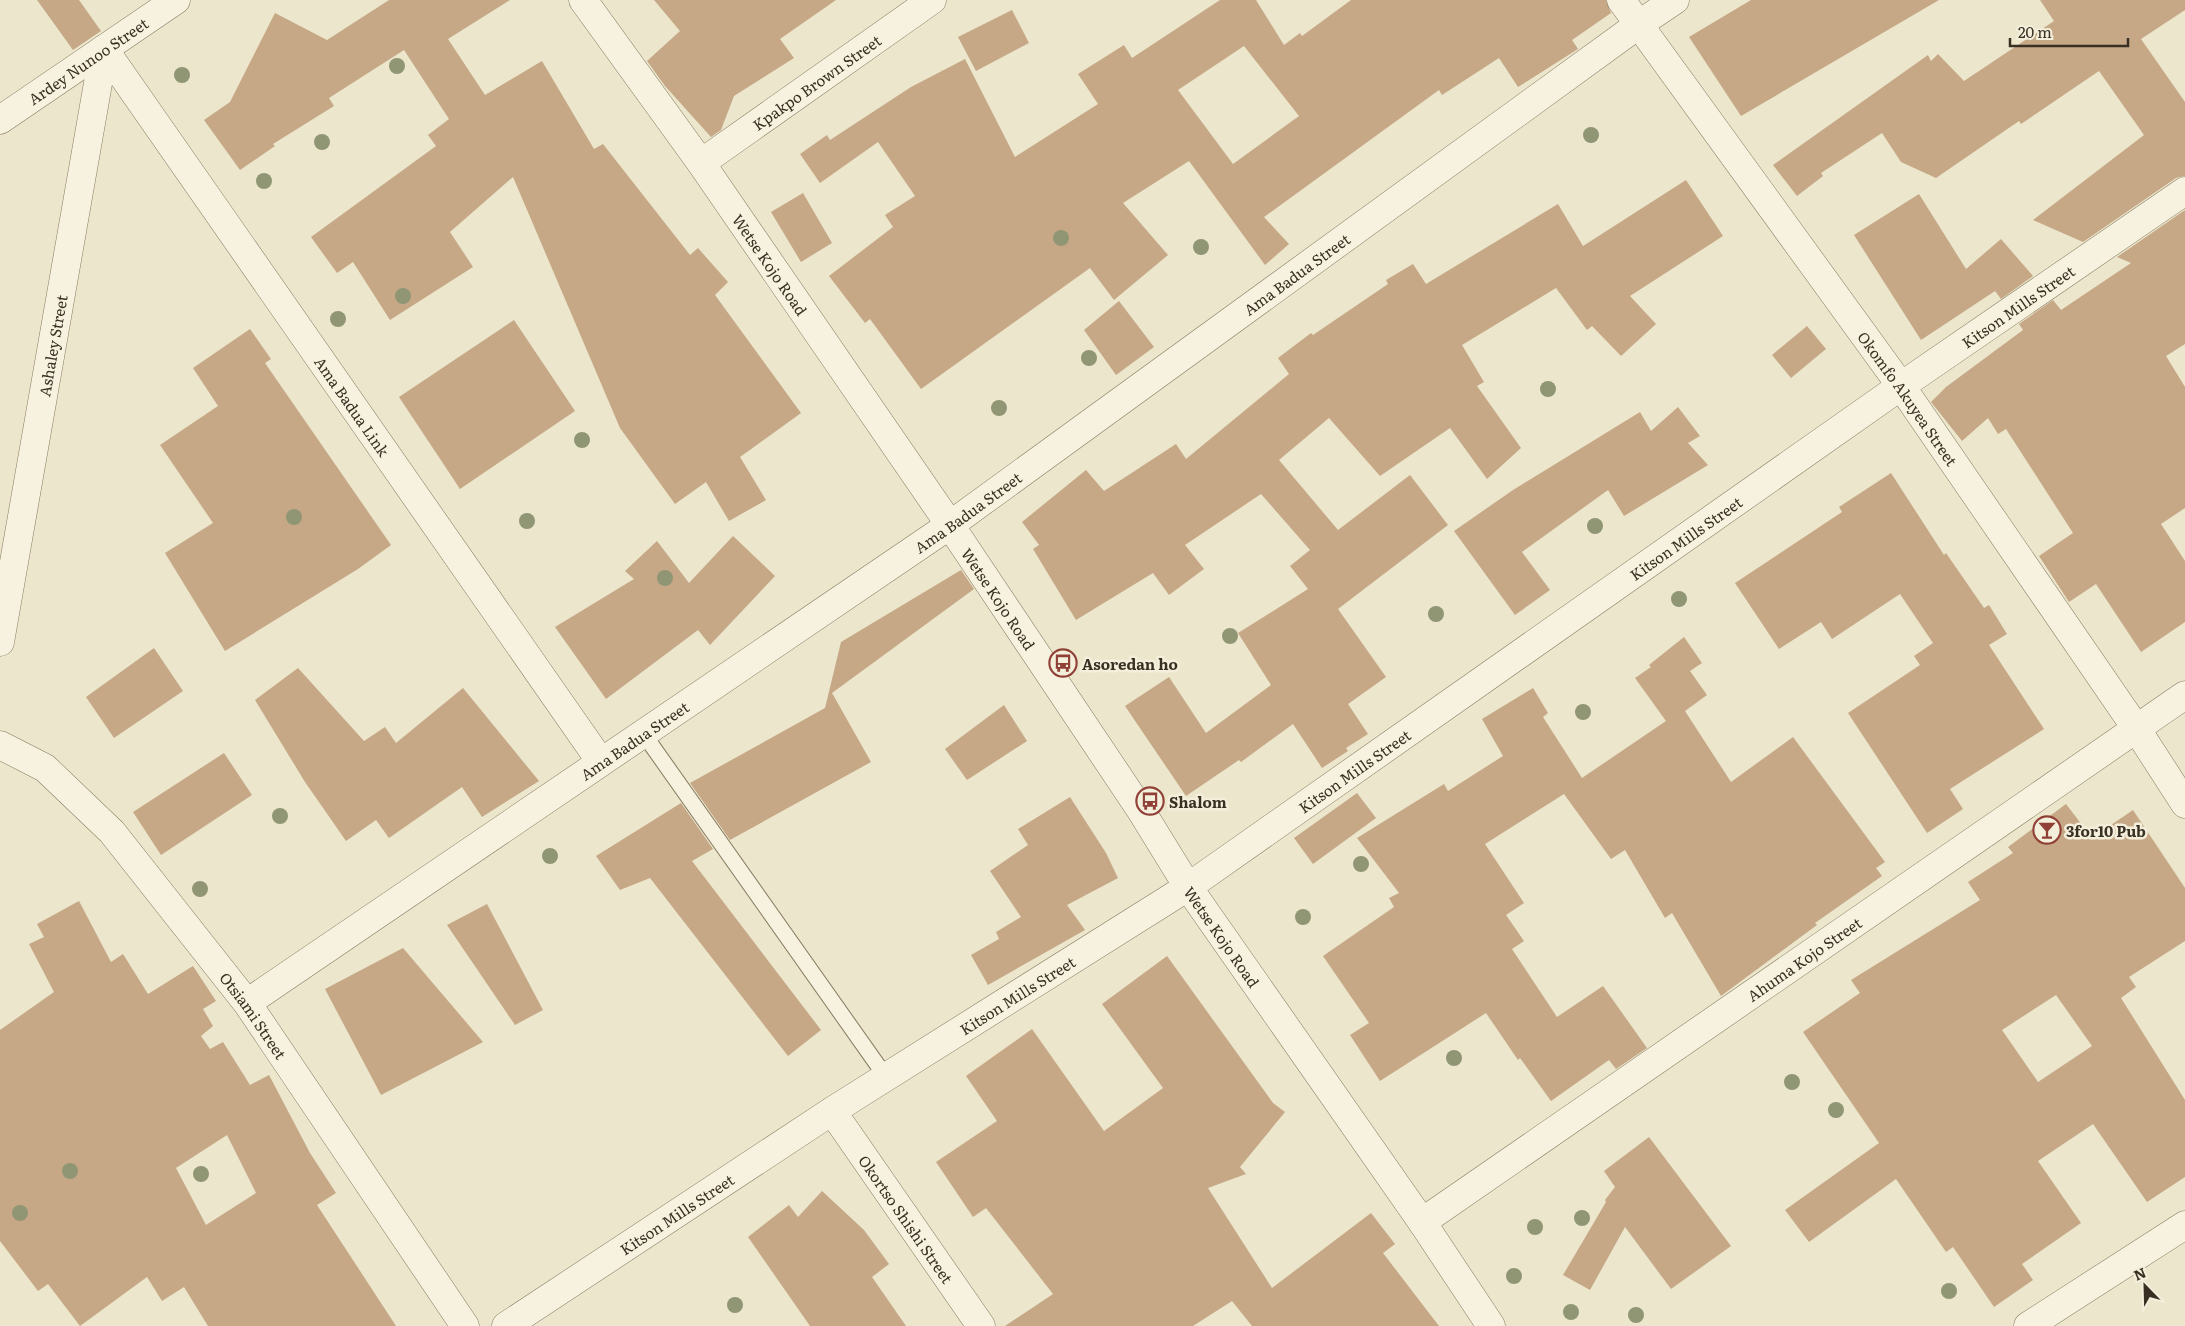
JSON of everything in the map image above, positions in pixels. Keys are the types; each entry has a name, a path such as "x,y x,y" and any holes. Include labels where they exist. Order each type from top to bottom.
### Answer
{"street":[{"name":"Ardey Nunoo Street","path":"0,120 176,0"},
{"name":"Wetse Kojo Road","path":"583,0 702,163 950,525 1140,809 1188,887 1422,1222 1490,1326"},
{"name":"Kpakpo Brown Street","path":"702,163 932,0"},
{"name":"Okomfo Akuyea Street","path":"1621,0 1901,386 2136,728 2185,804"},
{"name":"Ama Badua Street","path":"247,1003 950,525 1675,0"},
{"name":"Ashaley Street","path":"0,642 104,49"},
{"name":"Ama Badua Link","path":"104,49 601,762"},
{"name":"Kitson Mills Street","path":"506,1326 832,1111 1188,887 1901,386 2185,191"},
{"name":"Ahuma Kojo Street","path":"1422,1222 2185,695"},
{"name":"Otsiami Street","path":"0,745 45,768 112,832 247,1003 465,1326"},
{"name":"Okortso Shishi Street","path":"832,1111 981,1326"},
{"path":"2028,1326 2185,1225"}],"lane":[{"path":"643,733 886,1077"}],"building":[{"path":"37,0 79,0 101,31 73,50"},
{"path":"389,0 510,0 448,39 485,95 542,61 594,149 603,144 690,255 698,248 728,282 715,295 801,413 740,457 766,500 729,521 706,482 675,504 620,428 513,177 450,232 473,267 390,320 353,262 337,273 311,237 436,146 428,135 449,119 404,50 329,98 334,106 273,144 275,146 240,170 204,120 230,102 275,13 327,40"},
{"path":"654,0 836,0 780,39 794,58 734,96 721,130 711,137 665,86 647,61 680,31"},
{"path":"1220,0 1256,0 1284,45 1300,33 1302,36 1351,0 1606,0 1611,13 1572,40 1578,49 1518,87 1499,58 1442,95 1439,90 1264,217 1289,244 1265,265 1189,161 1123,203 1168,255 1114,300 1090,268 921,389 870,319 865,323 829,276 893,227 885,215 915,196 878,142 820,183 800,154 827,135 830,140 911,87 965,59 1015,157 1098,104 1078,74 1124,45 1132,58","holes":["1244,46 1299,116 1233,164 1178,90"]},
{"path":"1751,0 1939,0 1741,116 1689,37"},
{"path":"2040,0 2185,0 2185,10 2141,39 2185,102 2185,176 2176,178 2083,242 2033,220 2144,135 2099,71 2021,124 2019,121 1936,178 1901,162 1882,133 1821,173 1823,176 1797,196 1773,165 1928,55 1931,61 1938,54 1964,81 2054,21"},
{"path":"1012,10 1029,43 976,71 958,37"},
{"path":"1686,180 1723,236 1630,296 1656,324 1621,356 1592,326 1587,330 1556,288 1462,345 1484,382 1477,386 1521,448 1487,479 1450,428 1380,476 1329,418 1279,460 1338,530 1410,475 1448,525 1338,609 1386,677 1348,704 1368,734 1346,748 1348,751 1322,768 1293,724 1241,762 1239,760 1186,796 1125,706 1169,677 1206,733 1271,685 1238,633 1308,589 1290,566 1310,550 1261,494 1185,545 1204,569 1169,595 1153,573 1076,620 1033,549 1039,545 1022,522 1086,470 1104,491 1176,444 1186,459 1289,374 1278,358 1311,333 1313,335 1388,284 1386,280 1413,264 1426,284 1558,204 1583,246"},
{"path":"803,193 832,243 801,262 771,212"},
{"path":"1919,194 1966,269 2001,239 2033,276 2001,299 1995,291 1921,340 1854,235"},
{"path":"2185,210 2185,344 2166,356 2185,387 2185,508 2161,524 2185,561 2185,622 2141,652 2096,584 2069,602 2039,556 2073,533 2006,429 1998,434 1988,418 1962,441 1931,402 1946,387 2023,330 2019,324 2053,300 2061,310 2131,263 2117,257"},
{"path":"1119,301 1154,347 1116,375 1084,330"},
{"path":"514,320 575,411 460,489 399,397"},
{"path":"1807,326 1826,349 1791,378 1772,355"},
{"path":"250,329 271,359 265,363 391,545 358,569 225,651 165,553 213,523 160,445 218,406 193,368"},
{"path":"1678,407 1700,436 1688,443 1708,465 1624,516 1608,490 1522,552 1550,590 1515,615 1454,531 1513,490 1640,412 1651,431"},
{"path":"1891,473 1944,555 1946,553 1984,608 1989,605 2007,634 1989,645 2044,729 1950,789 1963,809 1927,833 1848,713 1920,665 1914,656 1933,643 1900,594 1832,639 1821,622 1779,649 1735,583 1842,512 1839,507"},
{"path":"733,536 775,576 710,645 698,630 606,699 555,627 634,579 625,571 657,541 689,583"},
{"path":"961,570 974,589 832,693 871,762 730,840 690,783 825,708 841,642"},
{"path":"1684,637 1702,663 1690,671 1707,695 1685,711 1731,782 1793,737 1885,862 1876,868 1882,876 1815,923 1817,925 1721,996 1672,913 1665,918 1625,850 1611,859 1564,794 1485,844 1524,903 1506,915 1524,941 1512,949 1557,1017 1603,986 1647,1048 1616,1069 1609,1060 1551,1101 1520,1058 1518,1060 1486,1013 1380,1081 1350,1035 1369,1023 1323,956 1394,907 1389,898 1399,893 1357,838 1444,784 1448,791 1503,756 1482,719 1533,688 1548,713 1543,717 1582,778 1666,721 1635,678 1651,667 1649,665"},
{"path":"154,648 183,691 114,738 86,697"},
{"path":"298,668 364,741 385,727 396,743 463,688 539,781 482,817 462,787 389,838 376,820 346,841 305,782 255,700"},
{"path":"1004,705 1027,741 967,780 945,749"},
{"path":"224,753 252,795 161,855 133,812"},
{"path":"1357,793 1376,818 1313,864 1294,838"},
{"path":"1070,797 1106,853 1118,878 1067,905 1085,930 988,985 971,955 999,939 996,932 1021,917 990,871 1028,845 1018,829"},
{"path":"681,803 713,849 692,861 821,1030 788,1056 650,878 620,890 596,856"},
{"path":"2066,804 2092,838 2133,810 2185,888 2185,941 2129,977 2136,987 2121,998 2185,1100 2185,1177 2147,1202 2093,1124 2038,1161 2081,1223 2022,1264 2033,1280 1994,1307 1953,1247 1946,1252 1896,1179 1809,1242 1785,1210 1879,1143 1803,1032 1860,993 1851,980 1980,900 1968,882 2013,853 2008,847","holes":["2056,995 2092,1046 2038,1082 2002,1030"]},
{"path":"79,901 111,962 123,954 148,994 193,966 216,1001 203,1009 213,1026 201,1036 210,1049 223,1042 250,1085 269,1075 310,1153 336,1193 317,1205 396,1326 208,1326 184,1287 162,1301 147,1277 80,1326 48,1284 38,1291 0,1241 0,1030 54,992 29,944 44,937 37,924","holes":["227,1135 256,1193 206,1225 176,1168"]},
{"path":"487,904 543,1010 515,1025 447,925"},
{"path":"403,948 483,1042 381,1095 325,989"},
{"path":"1167,956 1273,1103 1285,1112 1240,1167 1246,1174 1208,1188 1272,1288 1371,1213 1395,1244 1383,1253 1439,1326 1252,1326 1232,1301 1193,1326 1005,1326 1053,1294 986,1208 973,1217 936,1162 997,1121 966,1076 1032,1029 1104,1131 1163,1088 1102,1004"},
{"path":"1649,1137 1731,1246 1671,1289 1625,1227 1590,1290 1563,1275 1606,1202 1605,1200 1615,1187 1604,1171"},
{"path":"822,1191 864,1230 889,1264 872,1277 906,1326 810,1326 748,1237 789,1205 798,1217"}],"place":[{"name":"Asoredan ho","path":"1063,663"},
{"name":"Shalom","path":"1150,801"},
{"name":"3for10 Pub","path":"2047,830"}]}
